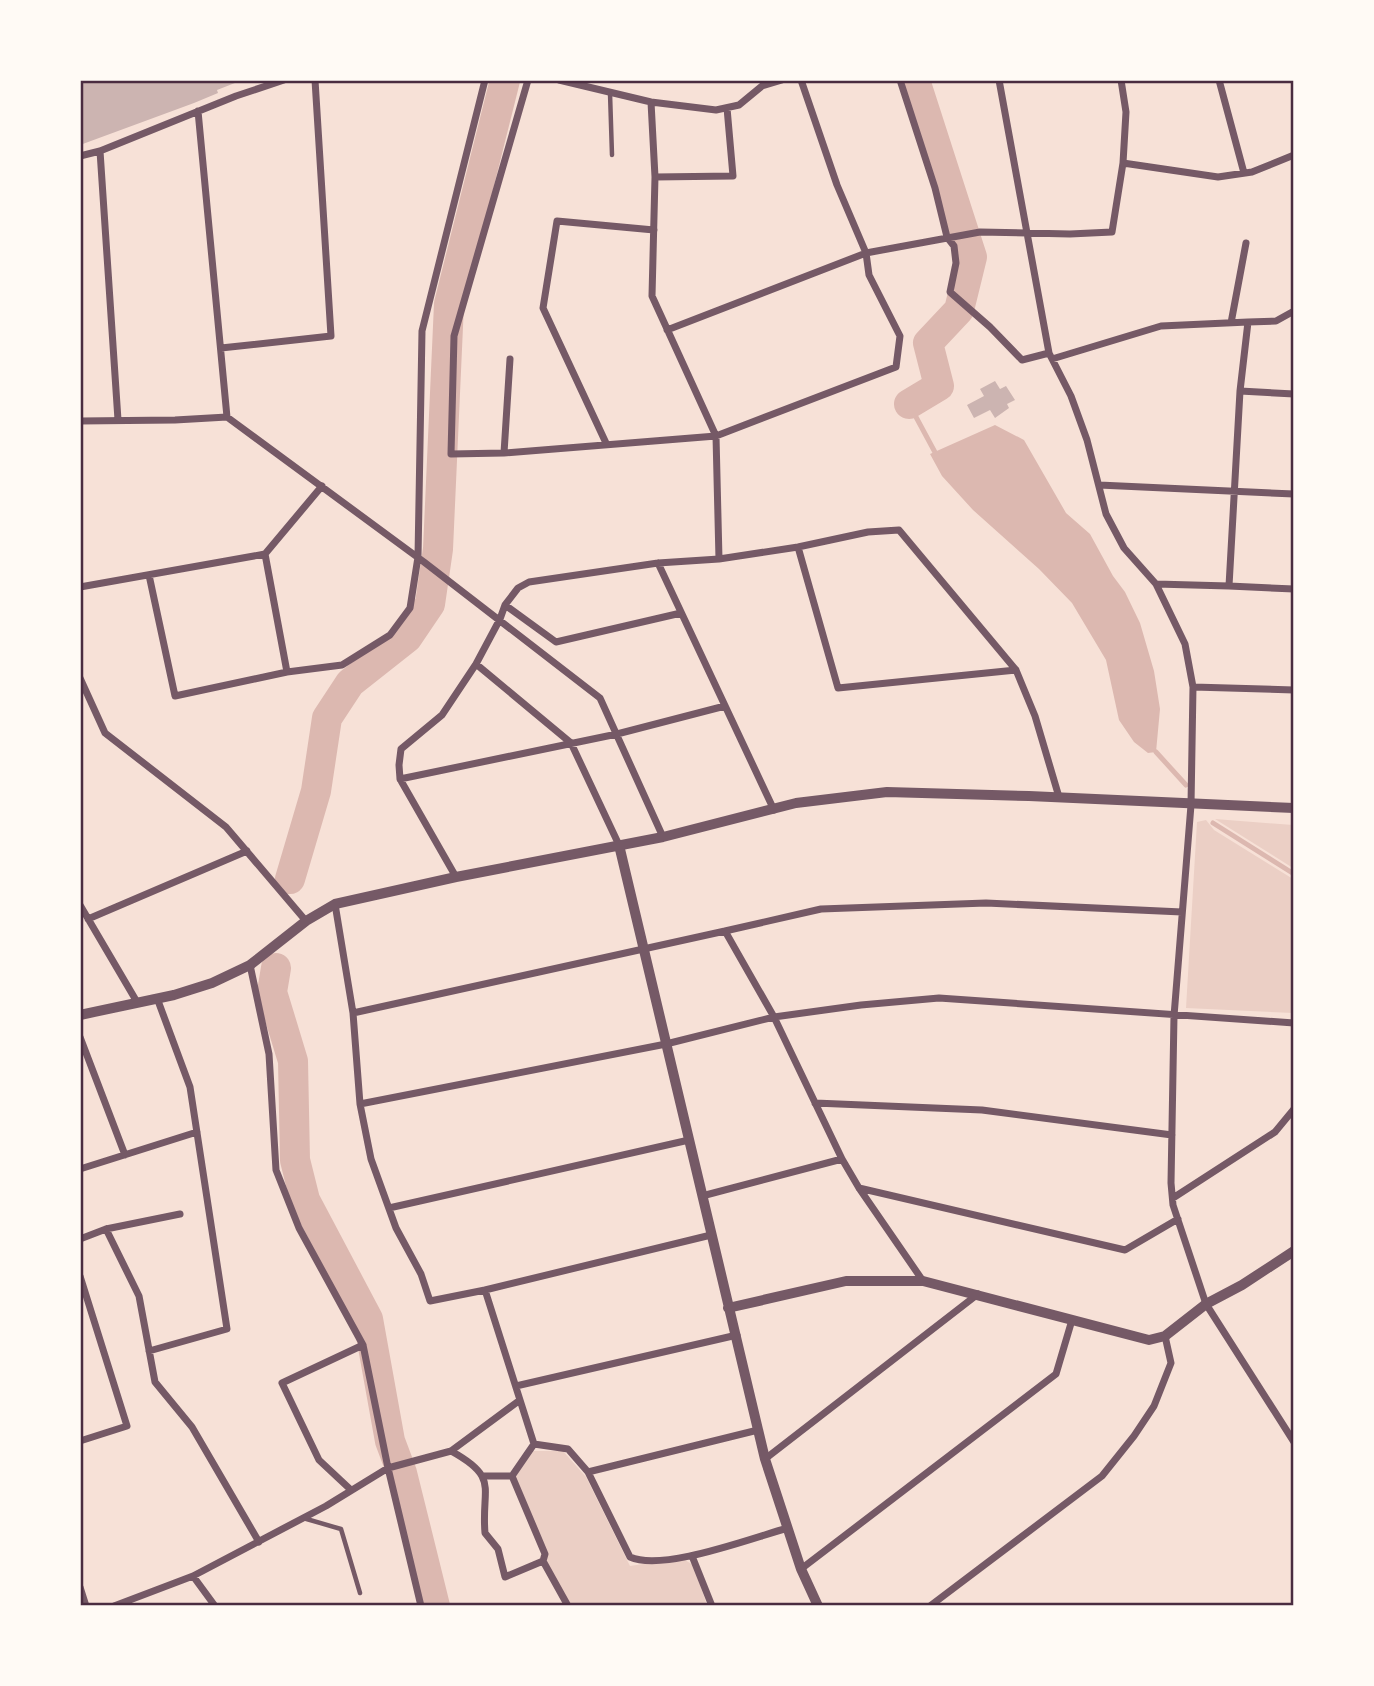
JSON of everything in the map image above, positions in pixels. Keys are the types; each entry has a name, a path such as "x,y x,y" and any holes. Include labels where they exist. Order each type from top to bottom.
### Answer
{"street":[{"path":"80,156 284,80"},
{"path":"221,348 331,336 315,80"},
{"path":"149,575 175,696 287,672 342,665 390,635 410,608 421,560 422,331 485,80"},
{"path":"528,80 454,336 451,454 504,453 716,436 896,367 900,336 869,275 866,253 837,185 801,80"},
{"path":"559,80 651,102 716,110 739,105 762,86 782,80"},
{"path":"900,80 954,247 956,263 950,292 1023,360 1051,356 1161,326 1276,321 1293,311"},
{"path":"999,80 1051,356 1072,396 1106,514 1124,548 1156,584 1185,644 1193,687 1191,805 1174,1016 1173,1198 1206,1304 1293,1442"},
{"path":"667,330 866,253 980,232 1112,232 1123,163 1126,113 1121,80"},
{"path":"1219,80 1244,173"},
{"path":"651,102 655,177 652,296 716,436 719,559"},
{"path":"655,177 733,176 727,108"},
{"path":"198,111 227,417"},
{"path":"100,150 118,421"},
{"path":"1123,163 1218,177 1252,172 1293,155"},
{"path":"606,443 543,308 556,221 654,230"},
{"path":"1231,323 1246,243"},
{"path":"1228,586 1240,391 1248,322"},
{"path":"504,453 510,359"},
{"path":"1240,391 1293,394"},
{"path":"80,421 227,417 458,587 600,698 663,837"},
{"path":"1099,485 1293,494"},
{"path":"80,587 265,554 322,486"},
{"path":"456,877 400,779 401,749 442,715 476,664 500,620 505,604 518,588 530,582 658,563 719,559 868,533 899,530 1016,670 1035,716 1059,797"},
{"path":"798,547 838,688 1016,670"},
{"path":"265,554 287,672"},
{"path":"658,563 774,810"},
{"path":"1156,584 1293,589"},
{"path":"505,604 556,642 681,613"},
{"path":"476,664 571,743 620,845 765,1459 813,1603"},
{"path":"80,678 105,733 226,827 306,921"},
{"path":"1193,687 1293,690"},
{"path":"400,779 617,734 725,706"},
{"path":"80,1015 174,996 212,983 250,965 306,921 335,904 456,877 663,837 796,803 887,792 1293,808"},
{"path":"88,919 247,851"},
{"path":"353,1013 821,909 986,903 1182,912"},
{"path":"335,904 353,1013 360,1104 371,1159 396,1228 421,1274 430,1301 711,1235"},
{"path":"80,905 137,1002"},
{"path":"725,931 774,1017 842,1159 923,1281"},
{"path":"250,965 269,1054 276,1170 299,1228 363,1345 388,1468 421,1605"},
{"path":"149,1352 228,1329 190,1087 157,998"},
{"path":"360,1104 666,1044 774,1017 861,1004 939,998 1293,1023"},
{"path":"80,1037 125,1155"},
{"path":"815,1103 982,1110 1172,1135"},
{"path":"1173,1198 1275,1132 1293,1109"},
{"path":"80,1169 197,1132"},
{"path":"389,1208 689,1140"},
{"path":"702,1196 842,1159"},
{"path":"859,1188 1125,1250 1178,1219"},
{"path":"80,1239 106,1229 180,1214"},
{"path":"106,1229 139,1296 155,1382 192,1427 259,1542"},
{"path":"728,1308 846,1281 923,1281 1149,1340 1165,1336 1206,1304 1242,1285 1293,1251"},
{"path":"80,1276 127,1426 80,1441"},
{"path":"485,1290 534,1444"},
{"path":"765,1459 978,1294"},
{"path":"801,1569 1056,1374 1072,1320"},
{"path":"516,1386 737,1335"},
{"path":"930,1605 1102,1476 1135,1436 1154,1406 1171,1363 1165,1336"},
{"path":"351,1490 319,1460 282,1383 363,1345"},
{"path":"114,1605 194,1576 388,1468 451,1451 520,1400"},
{"path":"1285,1429 1293,1423"},
{"path":"588,1472 758,1430"},
{"path":"534,1444 568,1449 588,1472 630,1557 640,1561 692,1556 788,1528"},
{"path":"512,1476 534,1444"},
{"path":"451,1451 470,1462 483,1476 486,1491 485,1533 498,1549 505,1577 543,1561"},
{"path":"483,1476 512,1476"},
{"path":"512,1476 545,1554 543,1561 568,1605"},
{"path":"692,1556 712,1605"},
{"path":"194,1576 215,1605"},
{"path":"80,1587 86,1605"}],"lane":[{"path":"610,93 612,155"},
{"path":"302,1518 341,1529 360,1593"}],"shaded area":[{"path":"995,425 1024,440 1066,513 1090,534 1125,592 1140,623 1154,671 1160,709 1156,752 1148,753 1134,742 1119,720 1106,660 1072,603 1039,569 973,510 942,476 930,454"},
{"path":"1215,819 1293,825 1293,868"},
{"path":"1206,820 1214,830 1293,879 1293,1013 1186,1008 1197,822"},
{"path":"531,1451 563,1451 586,1477 630,1566 682,1558 693,1565 707,1605 570,1605 549,1566 512,1476"}],"building":[{"path":"80,80 240,81 194,103 80,145"},
{"path":"995,381 1000,389 1006,386 1015,400 1007,404 1009,408 995,418 990,410 974,418 967,405 984,396 980,389"}],"waterway":[{"path":"290,879 316,791 327,718 350,683 407,638 430,604 438,549 449,304 505,80"},
{"path":"909,404 939,386 928,343 959,310 972,257 915,80"},
{"path":"909,404 937,456"},
{"path":"1156,752 1186,785"},
{"path":"1213,823 1294,874"},
{"path":"276,968 272,992 293,1061 295,1160 305,1200 368,1319 390,1441 402,1473 435,1606"}]}
